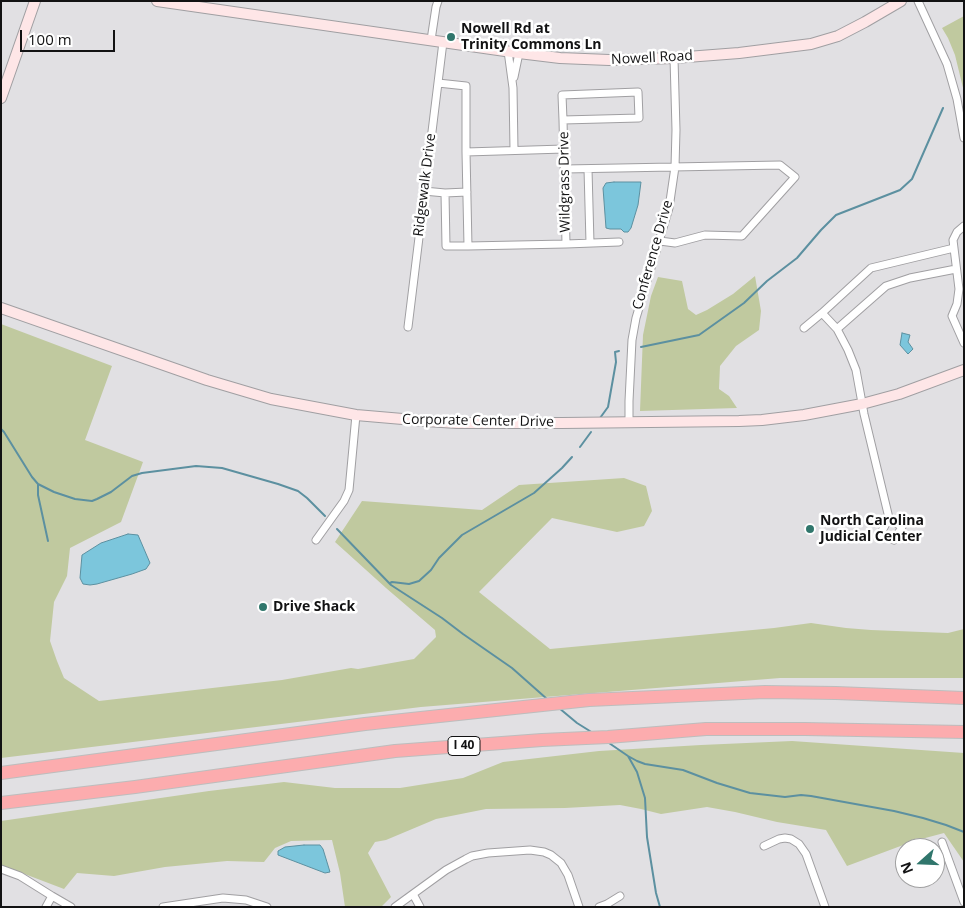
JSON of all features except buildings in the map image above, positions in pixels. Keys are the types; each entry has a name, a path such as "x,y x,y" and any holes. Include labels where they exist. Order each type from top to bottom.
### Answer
{"highway":[{"path":"1,773 365,724 589,700 764,692 836,692 961,697"},
{"name":"I 40","path":"1,804 395,751 542,740 706,729 964,732"},
{"path":"930,732 964,740"}],"street":[{"path":"1,98 35,1"},
{"name":"Nowell Road","path":"157,1 513,52 560,58 604,60 674,58 779,49 811,44 849,30 901,1"},
{"path":"431,40 438,1"},
{"path":"918,1 947,64 957,99 964,138"},
{"name":"Ridgewalk Drive","path":"408,327 443,42"},
{"path":"513,52 514,150"},
{"name":"Conference Drive","path":"629,423 632,340 636,318 669,208 675,167 674,58"},
{"path":"438,83 466,86 468,246"},
{"name":"Wildgrass Drive","path":"445,192 446,246 566,244 562,95 638,92 639,118 563,120"},
{"path":"466,152 564,149"},
{"path":"565,169 780,165 795,177 742,236 705,235 675,243 660,241"},
{"path":"588,169 590,243"},
{"path":"424,191 467,192"},
{"path":"964,226 957,232 953,240 959,289 957,304 952,316 964,343"},
{"path":"566,244 619,242"},
{"path":"804,328 871,268 954,248"},
{"path":"837,329 886,286 910,278 956,269"},
{"name":"Corporate Center Drive","path":"1,308 207,380 284,402 356,415 457,423 629,423 762,420 804,415 862,404 916,388 964,370"},
{"path":"822,313 837,329 856,370 862,404 889,518"},
{"path":"316,540 344,501 349,490 356,415"},
{"path":"764,846 785,838 799,844 806,854 825,907"},
{"path":"945,849 962,889 964,902"},
{"path":"395,907 453,866 472,856 522,851 537,851 551,855 561,863 568,875 579,907"},
{"path":"1,869 20,876 71,907"},
{"path":"413,894 420,907"},
{"path":"46,907 52,896"},
{"path":"599,907 620,896"},
{"path":"163,907 223,898 246,900 267,907"}],"green space":[{"path":"964,16 964,92 955,55 942,28"},
{"path":"755,276 761,311 759,330 736,346 720,366 719,389 729,396 737,408 640,411 643,335 651,296 658,277 682,281 688,309 696,315 733,294"},
{"path":"1,324 112,366 85,440 143,462 121,522 70,548 67,576 54,602 50,641 64,678 99,701 282,680 414,659 436,637 435,630 335,542 362,501 482,510 519,485 624,478 646,486 652,511 644,526 617,532 552,518 479,592 550,649 811,623 871,630 948,633 964,629 964,678 780,678 421,707 1,758"},
{"path":"792,741 964,753 964,862 944,833 925,838 895,838 895,848 847,866 826,830 707,807 661,814 620,805 486,809 436,819 386,840 375,842 368,853 391,897 381,907 345,907 340,873 332,840 291,841 275,848 264,862 227,861 165,867 114,876 77,873 64,889 1,865 1,821 284,782 335,788 400,788 463,778 503,762 599,751"}],"water":[{"path":"641,182 638,205 628,232 624,232 621,229 606,228 603,188 606,183"},
{"path":"902,333 910,335 908,342 913,349 908,354 900,345"},
{"path":"128,534 138,535 150,563 146,569 97,584 83,584 80,578 82,555 101,543"},
{"path":"320,845 330,872 325,873 278,855 278,851 285,847"}],"waterway":[{"path":"641,347 699,335 744,303 767,281 797,258 836,215 900,190 912,179 943,108"},
{"path":"600,418 608,407 616,362 615,352 619,351"},
{"path":"1,429 38,484 75,499 92,501 111,492 132,476 142,473 196,466 222,468 298,491 325,516"},
{"path":"580,447 591,432"},
{"path":"390,583 409,584 419,581 462,535 534,493 572,457"},
{"path":"38,485 38,495 48,541"},
{"path":"337,529 391,585 442,618 512,668 547,699"},
{"path":"559,708 593,733"},
{"path":"609,743 628,756 645,764 683,770 750,793 785,797 811,796 894,811 923,818 964,832"},
{"path":"628,756 637,772 645,798 647,837 660,907"}],"place":[{"name":"Nowell Rd at Trinity Commons Ln","path":"451,37"},
{"name":"North Carolina Judicial Center","path":"810,529"},
{"name":"Drive Shack","path":"263,607"}]}
